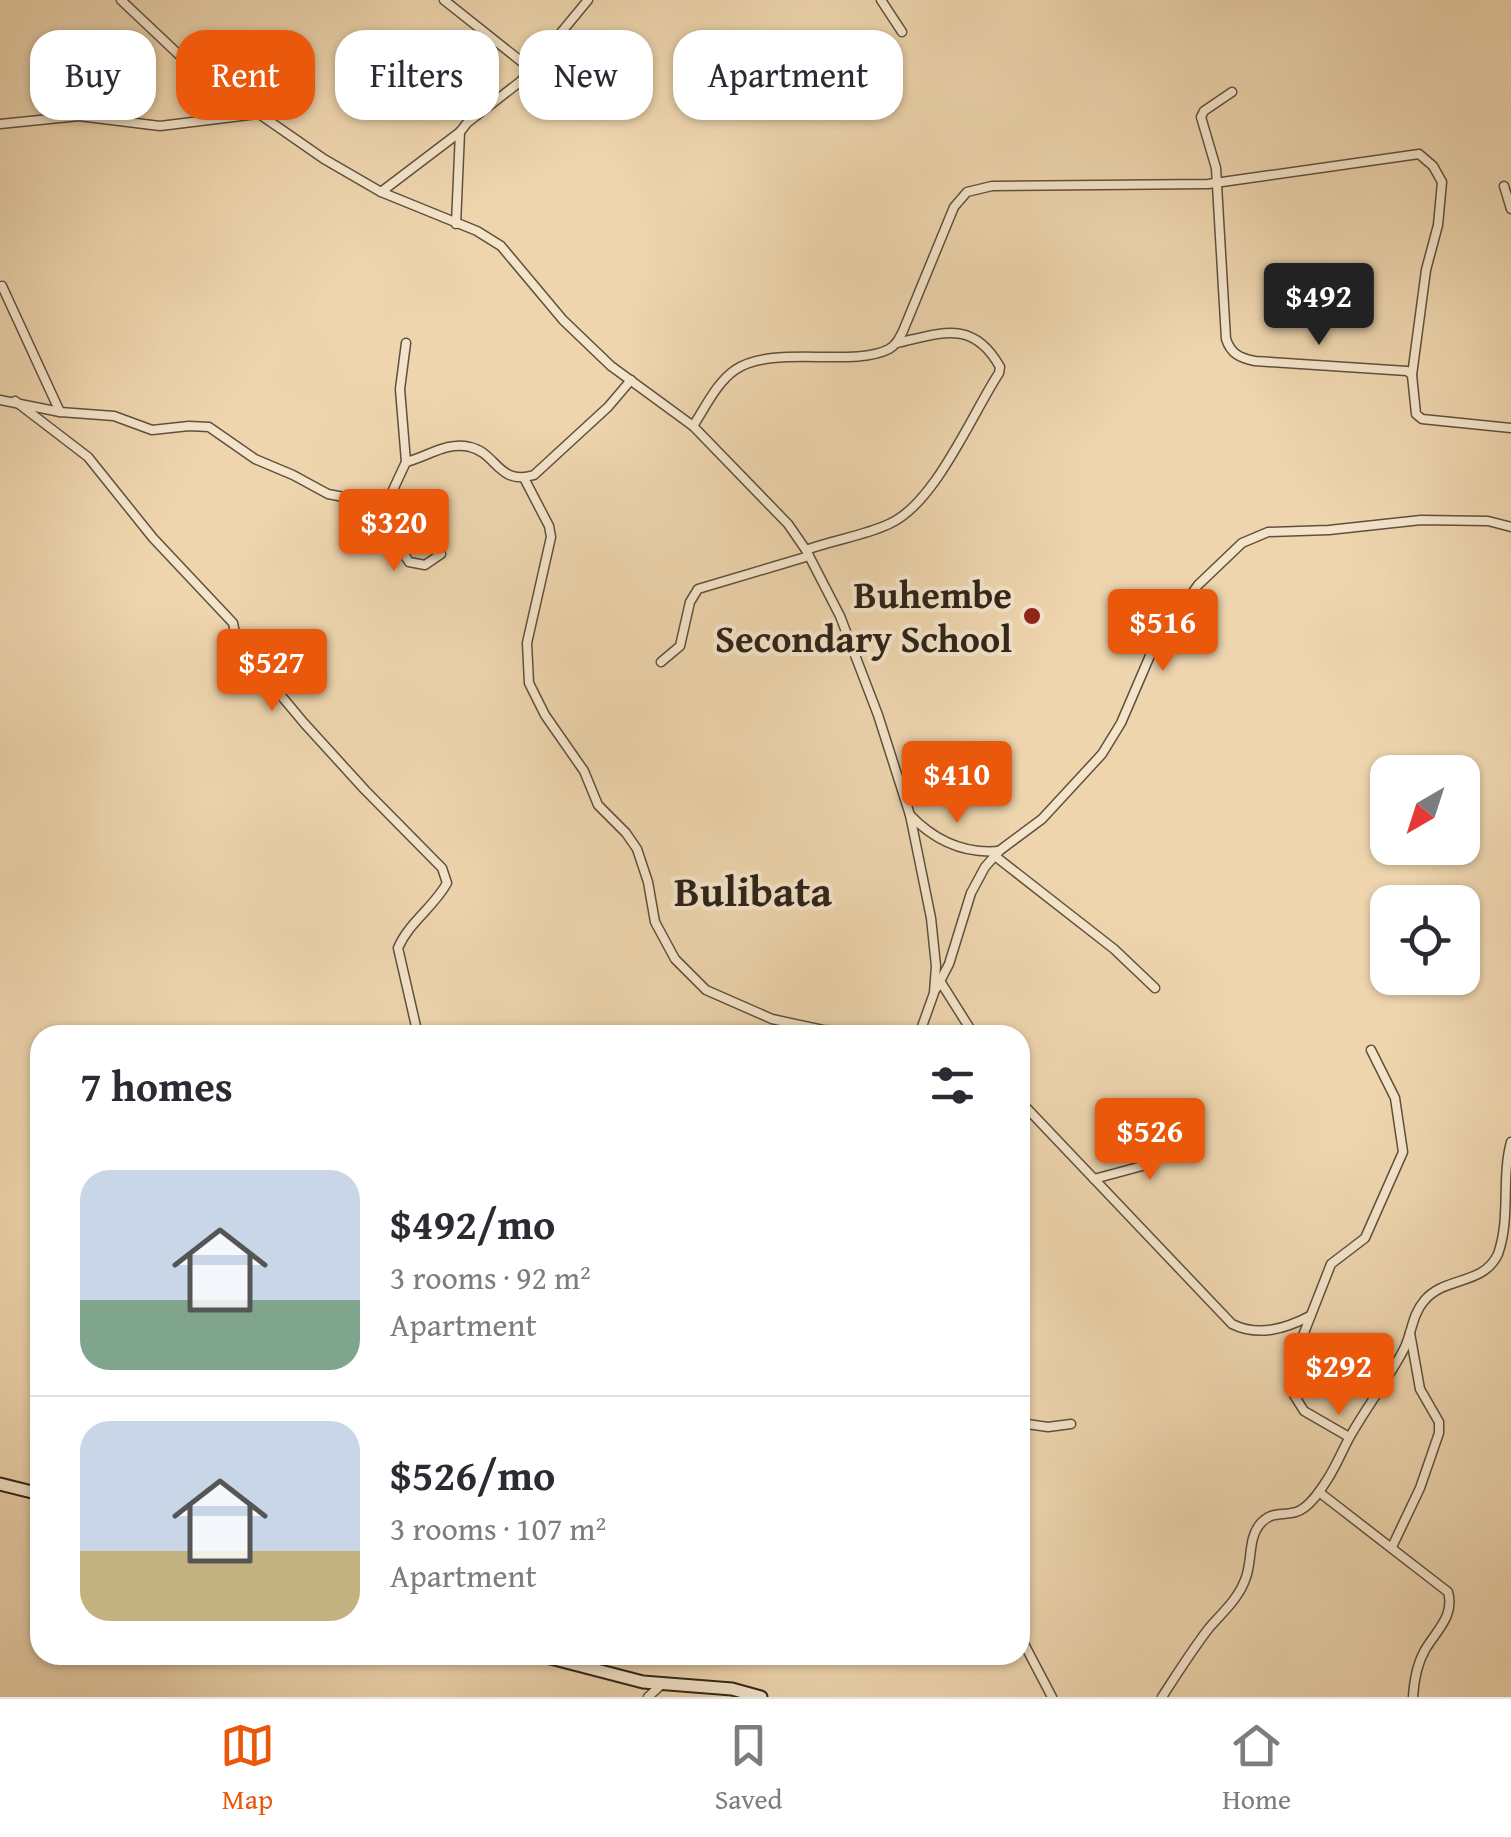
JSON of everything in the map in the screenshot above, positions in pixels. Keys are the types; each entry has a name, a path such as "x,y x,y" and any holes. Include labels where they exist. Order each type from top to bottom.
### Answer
{"street":[{"path":"121,0 176,52"},
{"path":"444,0 519,60"},
{"path":"564,30 588,0"},
{"path":"882,0 901,30"},
{"path":"380,192 460,132 519,81"},
{"path":"1232,92 1201,117 1216,168 1226,339 1236,355 1311,367 1404,370 1412,375"},
{"path":"0,124 80,116 160,126 208,120"},
{"path":"266,120 380,192 477,231 501,246 563,320 611,366 693,426 763,496 807,553 840,616 910,815 935,951 934,993"},
{"path":"456,224 460,132"},
{"path":"693,426 730,374 746,364 872,354 897,343 954,207 967,192 992,186 1217,184 1419,154 1433,166 1442,182 1412,375 1416,414 1422,419 1511,428"},
{"path":"1504,186 1511,209"},
{"path":"2,286 60,412"},
{"path":"661,662 680,646 690,602 698,589 891,524 914,506 941,470 1000,367 988,348 967,334 955,332 897,343"},
{"path":"0,400 60,412 114,416 152,430 208,428 255,460 328,494 382,505 388,504 406,462 400,389 406,343"},
{"path":"406,462 445,447 473,447 504,473 524,478 534,475 608,407 631,380"},
{"path":"15,400 88,457 153,538 233,623 237,643 304,723 442,868 447,883 441,894 398,948 416,1025"},
{"path":"524,478 549,526 551,538 527,643 529,683 545,715 584,771 598,805 638,849 655,922 663,941 690,976 706,990 793,1025"},
{"path":"382,505 392,535 409,562 425,564 442,554"},
{"path":"922,1025 971,892 997,854 1042,819 1102,754 1169,624 1198,585 1249,539 1268,532 1421,520 1488,521 1511,527"},
{"path":"910,815 943,841 997,854 1114,949 1154,988"},
{"path":"940,981 968,1025"},
{"path":"1350,1437 1304,1410 1294,1395 1293,1361 1331,1264 1358,1245 1372,1226 1403,1152 1395,1098 1371,1050"},
{"path":"1030,1111 1232,1324 1246,1331 1267,1331 1310,1316"},
{"path":"1094,1178 1146,1165 1188,1142"},
{"path":"1162,1697 1209,1628 1242,1589 1248,1575 1252,1536 1261,1523 1275,1513 1297,1512 1319,1492 1395,1364 1414,1317 1432,1292 1478,1274 1497,1256 1505,1234 1511,1142"},
{"path":"1392,1547 1440,1433 1439,1422 1420,1389 1410,1333"},
{"path":"1030,1425 1071,1424"},
{"path":"0,1484 30,1492"},
{"path":"1319,1492 1448,1592 1447,1615 1418,1666 1413,1697"},
{"path":"1030,1655 1052,1697"},
{"path":"579,1665 661,1685 732,1689 760,1697"},
{"path":"648,1697 661,1685"}],"place":[{"name":"Buhembe Secondary School","path":"1032,616"}],"district":[{"name":"Bulibata","path":"753,890"}]}
